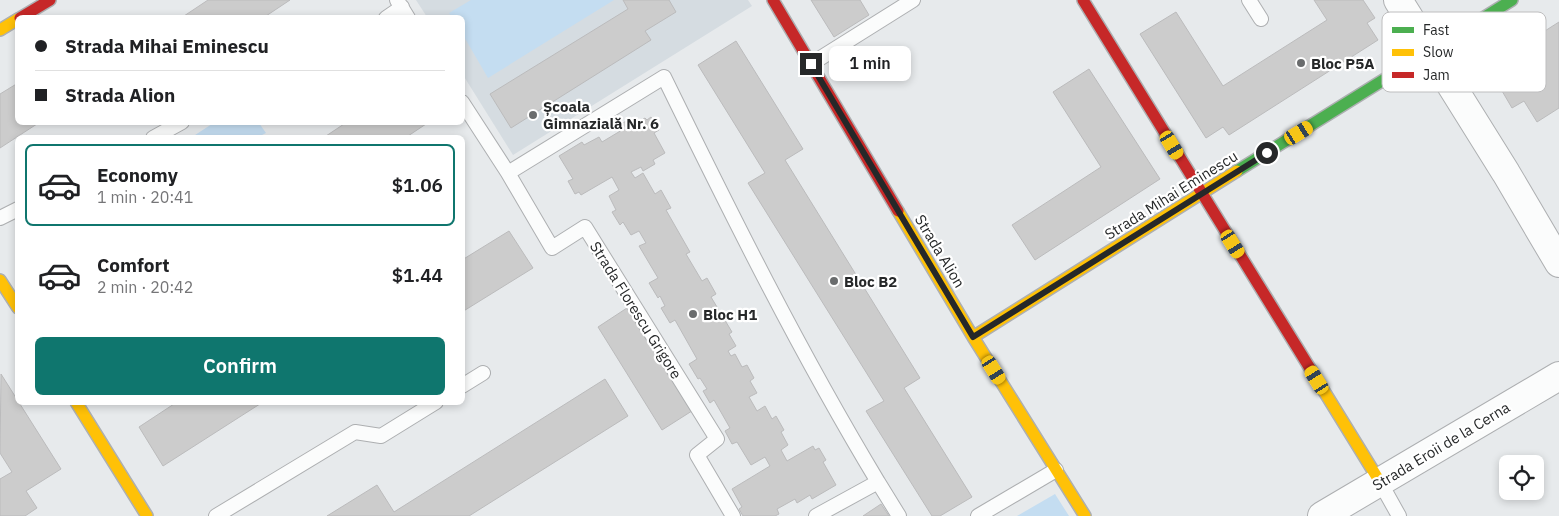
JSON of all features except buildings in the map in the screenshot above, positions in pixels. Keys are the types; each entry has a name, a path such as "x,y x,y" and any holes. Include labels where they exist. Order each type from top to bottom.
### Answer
{"street":[{"path":"24,15 50,0"},
{"name":"Strada Alion","path":"773,0 973,337 1085,516"},
{"path":"1083,0 1380,482"},
{"path":"1398,0 1405,12"},
{"name":"Strada Mihai Eminescu","path":"1493,12 1512,0"},
{"path":"0,30 15,21"},
{"name":"Strada Mihai Eminescu","path":"973,337 1382,82"},
{"path":"1455,92 1559,263"},
{"path":"0,280 15,303"},
{"name":"Strada Eroii de la Cerna","path":"1322,516 1559,376"},
{"path":"78,405 146,516"}],"lane":[{"path":"811,64 912,0"},
{"path":"1249,0 1261,19"},
{"path":"391,15 402,8"},
{"path":"508,173 664,77 722,196 838,416 900,516"},
{"name":"Strada Florescu Grigore","path":"465,107 508,173 552,248 585,227 717,439 697,455 733,516"},
{"path":"158,135 177,125"},
{"path":"0,218 15,210"},
{"path":"465,384 483,373"},
{"path":"216,516 355,432 381,436 431,405"},
{"path":"978,516 1056,470"},
{"path":"816,516 878,482"},
{"path":"1380,482 1399,516"}],"shaded area":[{"name":"Școala Gimnazială Nr. 6","path":"416,0 748,0 752,6 513,155 465,78 465,15 426,15"},
{"path":"471,0 614,0 488,78 465,38 465,15 450,15 449,13"},
{"path":"210,125 260,125 266,133 262,135 195,135"},
{"path":"1055,494 1069,516 1017,516"}],"traffic: fast":[{"path":"1493,12 1512,0"},
{"path":"1237,171 1382,81"}],"traffic: slow":[{"path":"0,30 15,21"},
{"path":"973,337 1237,171"},
{"path":"898,211 973,337 1085,516"},
{"path":"0,280 15,303"},
{"path":"1311,370 1380,482"},
{"path":"78,405 147,516"}],"traffic: jam":[{"path":"25,15 50,0"},
{"path":"773,0 898,211"},
{"path":"1083,0 1311,370"}],"place":[{"name":"Bloc P5A","path":"1301,63"},
{"name":"Școala Gimnazială Nr. 6","path":"533,115"},
{"name":"Bloc B2","path":"834,281"},
{"name":"Bloc H1","path":"693,314"}],"route":[{"path":"811,64 973,337 1267,153"}]}
